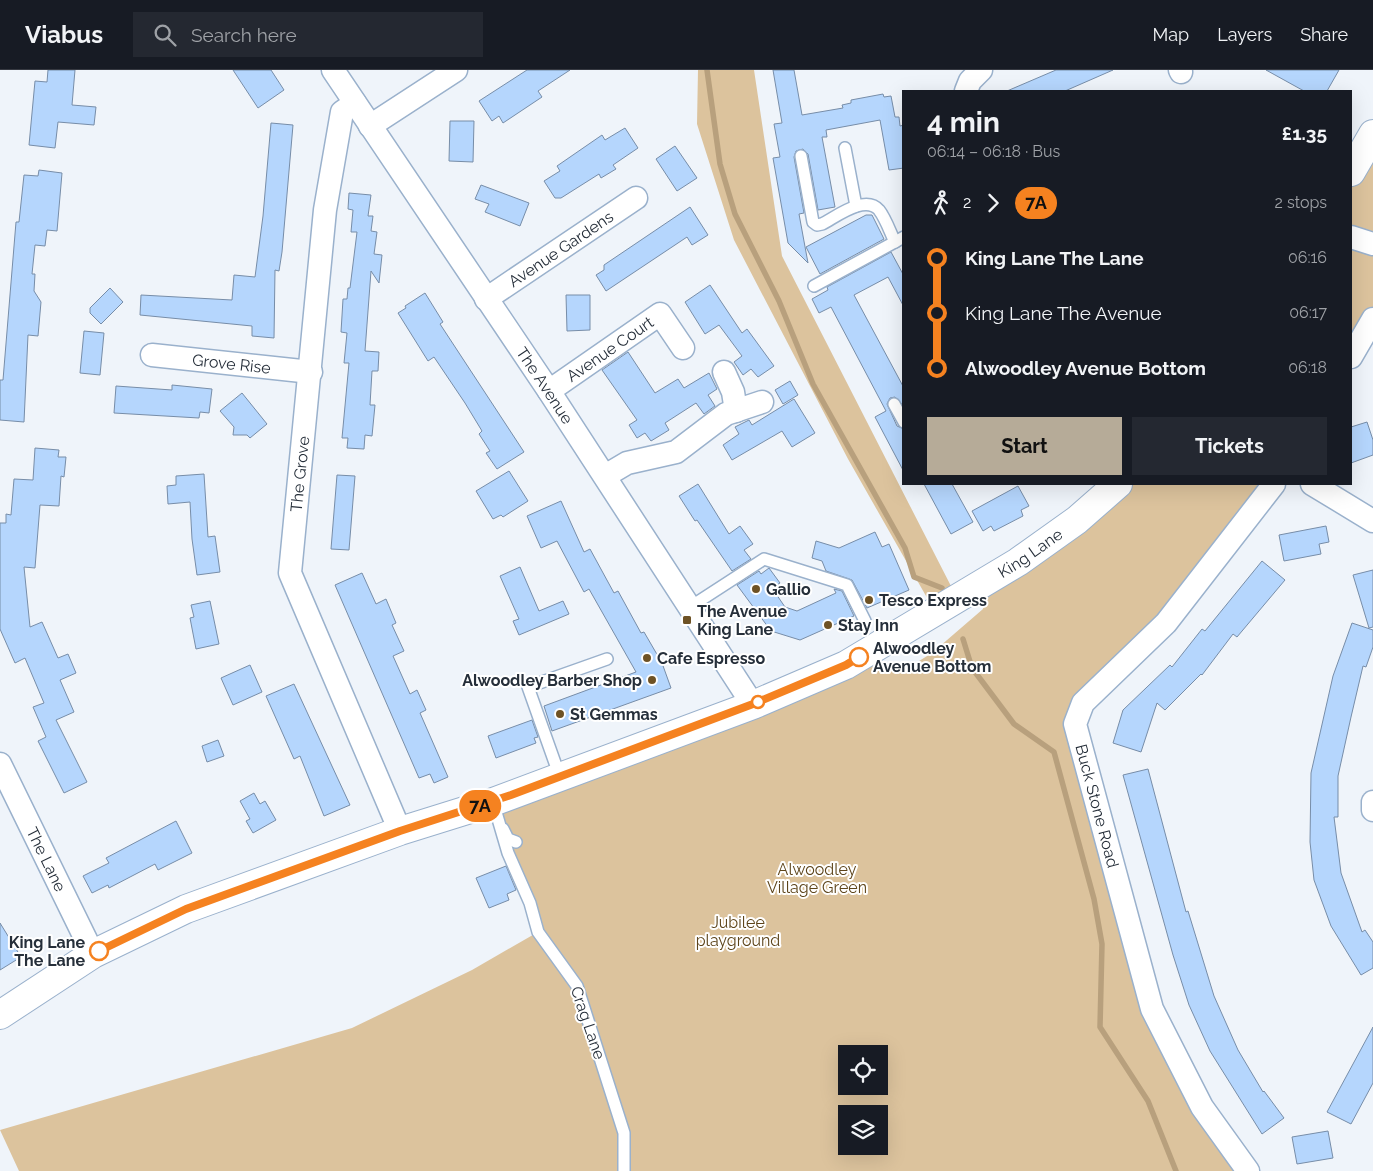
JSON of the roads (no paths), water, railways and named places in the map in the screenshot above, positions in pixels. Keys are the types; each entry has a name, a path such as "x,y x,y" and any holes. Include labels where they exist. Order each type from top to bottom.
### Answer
{"street":[{"name":"The Avenue","path":"333,70 549,391 753,704"},
{"path":"370,126 456,70"},
{"path":"966,90 970,81 981,70"},
{"name":"The Grove","path":"355,102 342,112 325,210 311,372 290,573 400,831"},
{"path":"1354,161 1373,134"},
{"name":"Avenue Gardens","path":"486,299 636,198"},
{"path":"1352,237 1373,244"},
{"name":"Avenue Court","path":"549,391 660,314 683,348"},
{"path":"1352,355 1373,319"},
{"name":"Grove Rise","path":"152,355 311,372"},
{"path":"724,372 733,392 736,410"},
{"path":"605,476 627,463 676,452 726,414 762,402"},
{"name":"King Lane","path":"0,1015 93,954 186,909 400,831 493,802 753,704 846,665 1010,566 1077,520 1117,485"},
{"name":"Buck Stone Road","path":"1248,1171 1202,1108 1152,1009 1075,724 1083,703 1166,623 1273,485"},
{"path":"1314,485 1373,521"},
{"name":"The Lane","path":"0,764 93,954"},
{"path":"1373,802 1373,810"}],"lane":[{"path":"845,148 856,206"},
{"path":"801,156 813,222 817,225 822,224 856,206 869,205 878,210 899,239 814,286"},
{"path":"894,404 902,418"},
{"path":"690,607 764,559 847,585 865,621"},
{"path":"560,777 528,687 607,660"},
{"path":"493,802 508,839 516,842"},
{"name":"Crag Lane","path":"493,802 508,853 530,903 538,932 578,986 624,1133 624,1171"}],"waterway":[{"path":"707,70 720,164 735,214 779,301 813,384 905,548 914,577 942,588"},
{"path":"963,639 972,668 1014,724 1054,752 1094,899 1102,944 1100,1027 1148,1101 1176,1171"}],"place":[{"name":"Gallio","path":"756,589"},
{"name":"Tesco Express","path":"869,600"},
{"name":"The Avenue King Lane","path":"687,620"},
{"name":"Stay Inn","path":"828,625"},
{"name":"Alwoodley Avenue Bottom","path":"859,657"},
{"name":"Cafe Espresso","path":"647,658"},
{"name":"Alwoodley Barber Shop","path":"652,680"},
{"name":"St Gemmas","path":"560,714"},
{"name":"King Lane The Lane","path":"99,951"}],"park label":[{"name":"Alwoodley Village Green","path":"817,878"},
{"name":"Jubilee playground","path":"738,931"}]}
